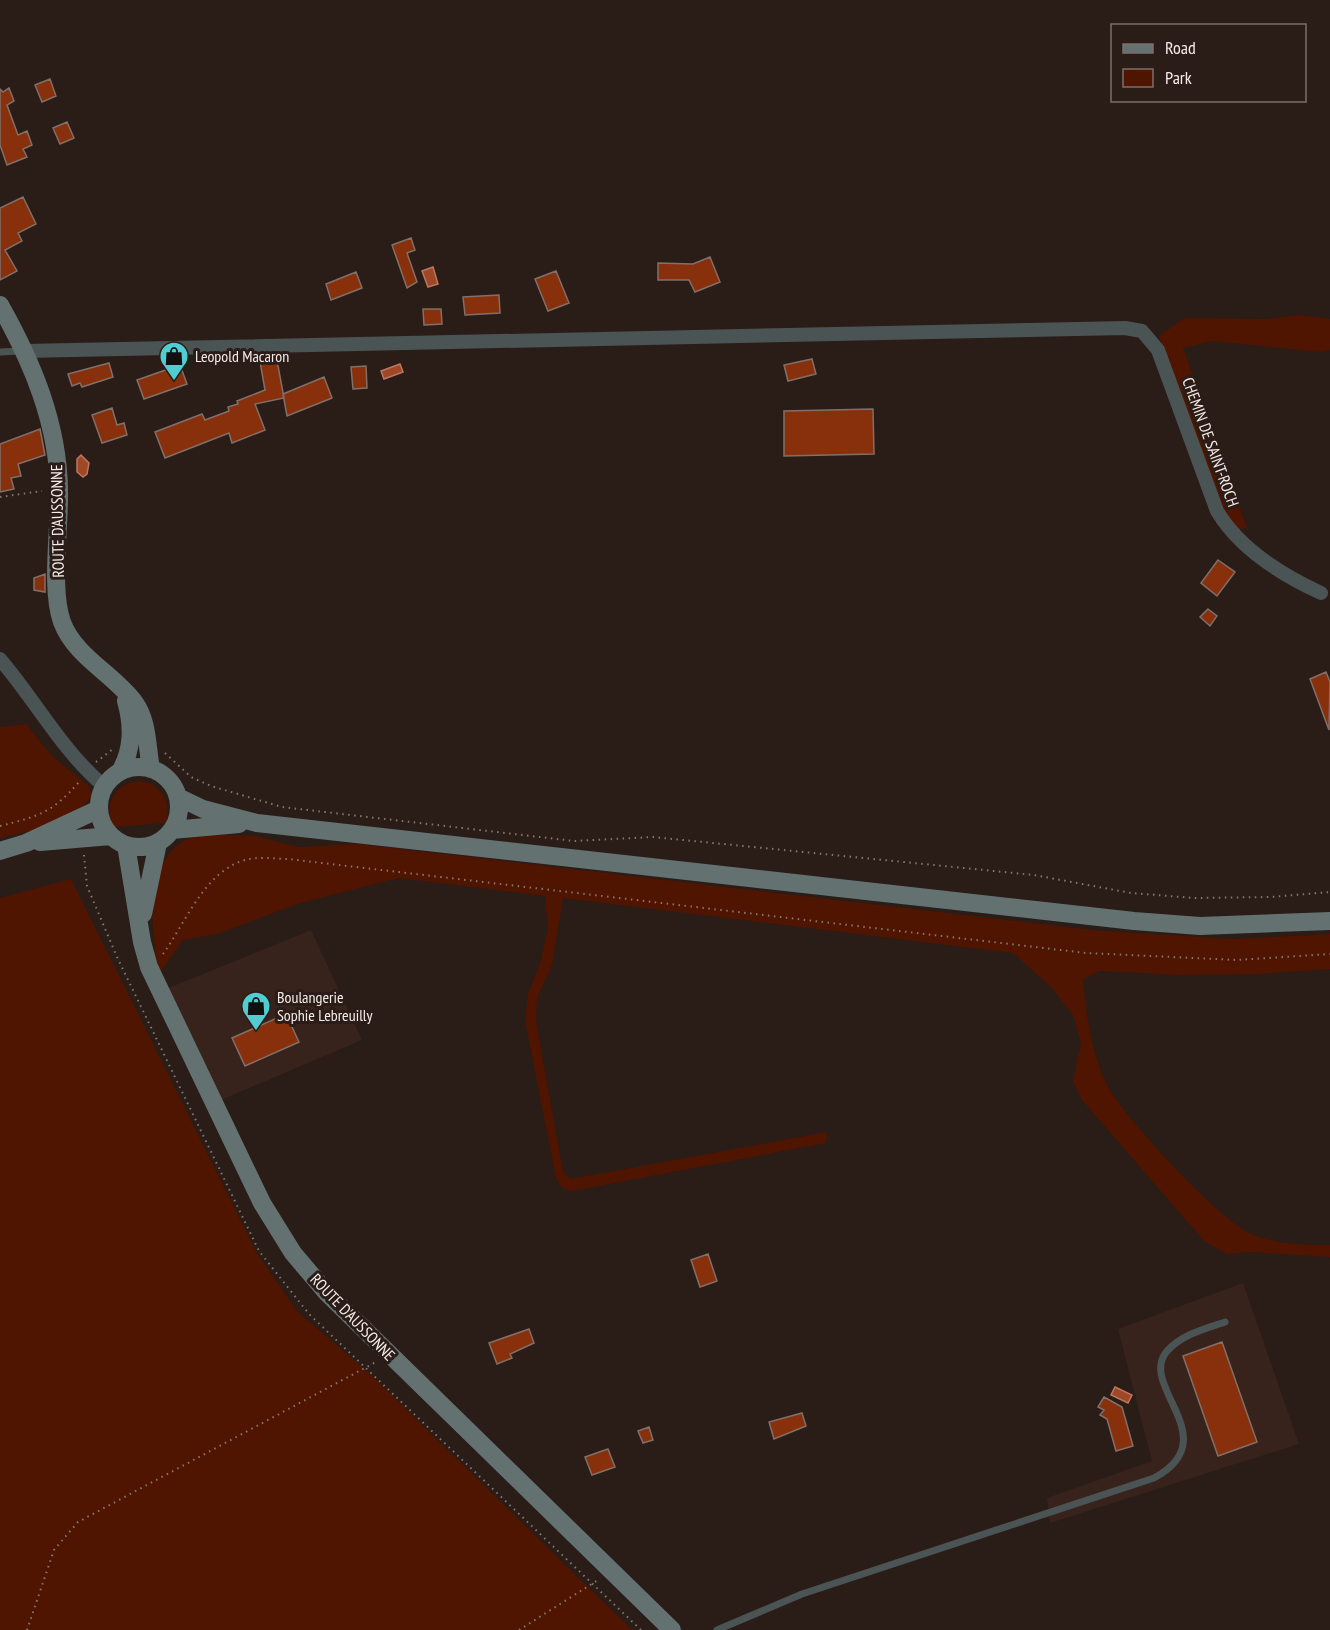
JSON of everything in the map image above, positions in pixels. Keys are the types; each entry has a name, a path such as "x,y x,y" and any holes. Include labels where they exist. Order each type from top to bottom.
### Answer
{"main road":[{"name":"ROUTE D'AUSSONNE","path":"0,305 38,381 55,447 59,488 57,597 62,621 70,638 136,704 142,717 151,769"},
{"path":"120,772 132,737 130,717 122,688"},
{"path":"26,843 119,841 148,847 158,843 172,830 179,814 178,797 168,780 151,769 130,768 120,772 105,787 99,809 105,828 119,841"},
{"path":"178,797 203,809 257,823 1134,921 1200,926 1298,925 1330,921"},
{"path":"0,851 26,843 99,809"},
{"path":"172,830 257,823"},
{"name":"ROUTE D'AUSSONNE","path":"119,841 148,967 262,1203 292,1253 326,1292 387,1353 611,1568 672,1630"},
{"name":"ROUTE D'AUSSONNE","path":"140,930 146,888 158,843"}],"street":[{"name":"CHEMIN DE SAINT-ROCH","path":"24,351 1097,328 1142,331 1152,340 1167,368 1217,511 1227,528 1294,581 1321,593"},
{"path":"0,659 18,680 54,733 105,787"}],"lane":[{"path":"0,352 24,351"},
{"path":"717,1630 802,1594 1154,1478 1169,1469 1180,1457 1185,1440 1160,1370 1166,1352 1183,1337 1225,1322"}],"path":[{"path":"0,497 59,488"},
{"path":"93,766 102,755 116,748"},
{"path":"158,750 191,777 211,786 293,809 574,840 653,837 1034,875 1131,893 1194,898 1271,897 1330,892"},
{"path":"0,826 46,813 66,797 83,777"},
{"path":"84,854 87,886 117,957"},
{"path":"148,967 158,962 204,892 223,870 247,859 288,859 1086,953 1237,960 1330,954"},
{"path":"27,1630 54,1550 78,1522 368,1367 387,1353"},
{"path":"368,1367 641,1630"},
{"path":"519,1630 594,1584 611,1568"}],"shaded area":[{"path":"433,267 438,284 428,287 422,271"},
{"path":"400,364 403,372 384,379 381,371"},
{"path":"81,455 89,463 87,474 83,477 77,472 77,459"},
{"path":"311,930 362,1040 221,1100 166,989"},
{"path":"1243,1283 1299,1444 1050,1523 1047,1498 1152,1461 1118,1329"},
{"path":"1115,1387 1132,1395 1128,1403 1111,1395"}],"green space":[{"path":"1299,315 1330,319 1330,350 1320,352 1212,341 1183,348 1247,528 1235,530 1224,515 1159,336 1184,318 1268,319"},
{"path":"26,724 53,757 89,786 92,796 74,813 63,819 38,829 0,838 0,727"},
{"path":"140,781 154,786 163,795 168,808 166,823 113,827 109,810 113,796 124,786"},
{"path":"219,835 255,836 298,847 358,844 1092,930 1232,939 1330,934 1330,969 1260,974 1179,975 1100,971 1083,979 1090,1031 1105,1081 1114,1096 1150,1141 1196,1189 1238,1226 1253,1235 1281,1242 1330,1245 1330,1257 1250,1252 1227,1254 1204,1241 1082,1100 1073,1081 1081,1043 1073,1015 1051,987 1013,953 563,898 552,965 537,998 536,1021 563,1172 571,1179 827,1132 826,1143 572,1191 562,1188 556,1178 525,1021 528,993 540,964 548,928 545,896 399,878 300,903 217,934 183,940 159,974 154,939 153,901 161,866 171,852 185,840 191,838"},
{"path":"71,879 258,1255 298,1312 369,1373 632,1630 0,1630 0,898"}],"building":[{"path":"50,79 56,96 42,102 35,85"},
{"path":"9,88 14,101 7,105 18,135 27,131 32,145 23,149 27,157 7,165 0,145 0,89 3,92"},
{"path":"67,122 74,138 60,144 53,128"},
{"path":"23,197 36,224 18,233 22,241 5,250 17,271 0,280 0,208"},
{"path":"411,238 415,250 407,253 417,282 407,288 392,245"},
{"path":"710,257 720,282 695,292 689,280 658,280 658,263 693,264"},
{"path":"556,271 569,303 548,311 535,279"},
{"path":"356,272 362,288 331,300 326,284"},
{"path":"499,295 500,313 465,315 463,297"},
{"path":"423,309 441,309 442,324 424,325"},
{"path":"276,355 284,398 255,404 265,430 232,443 229,433 165,458 155,432 202,414 205,420 229,411 228,407 238,404 237,401 265,390 259,356"},
{"path":"812,359 816,374 788,381 784,365"},
{"path":"109,363 113,377 82,387 80,383 72,386 68,374"},
{"path":"180,365 187,384 144,399 137,380"},
{"path":"366,366 367,388 353,389 351,367"},
{"path":"324,377 332,398 287,416 283,394"},
{"path":"112,408 117,425 124,423 127,435 102,443 92,415"},
{"path":"873,409 874,454 784,456 784,411"},
{"path":"40,429 45,455 18,464 21,476 11,478 14,489 0,492 0,444"},
{"path":"1218,560 1235,572 1217,596 1201,583"},
{"path":"45,574 45,592 34,590 34,578"},
{"path":"1208,609 1217,616 1210,626 1200,617"},
{"path":"1326,672 1330,682 1329,730 1310,679"},
{"path":"286,1014 299,1042 245,1066 232,1038"},
{"path":"708,1254 717,1281 700,1287 691,1260"},
{"path":"529,1329 534,1343 510,1354 512,1358 497,1364 489,1343"},
{"path":"1222,1342 1257,1442 1218,1456 1183,1356"},
{"path":"1104,1397 1122,1407 1133,1446 1116,1451 1107,1419 1100,1415 1104,1410 1098,1407"},
{"path":"802,1413 806,1426 774,1439 769,1422"},
{"path":"649,1427 653,1440 643,1443 638,1431"},
{"path":"608,1449 615,1467 592,1475 585,1457"}],"place":[{"name":"Leopold Macaron","path":"174,382"},
{"name":"Boulangerie Sophie Lebreuilly","path":"256,1032"}]}
